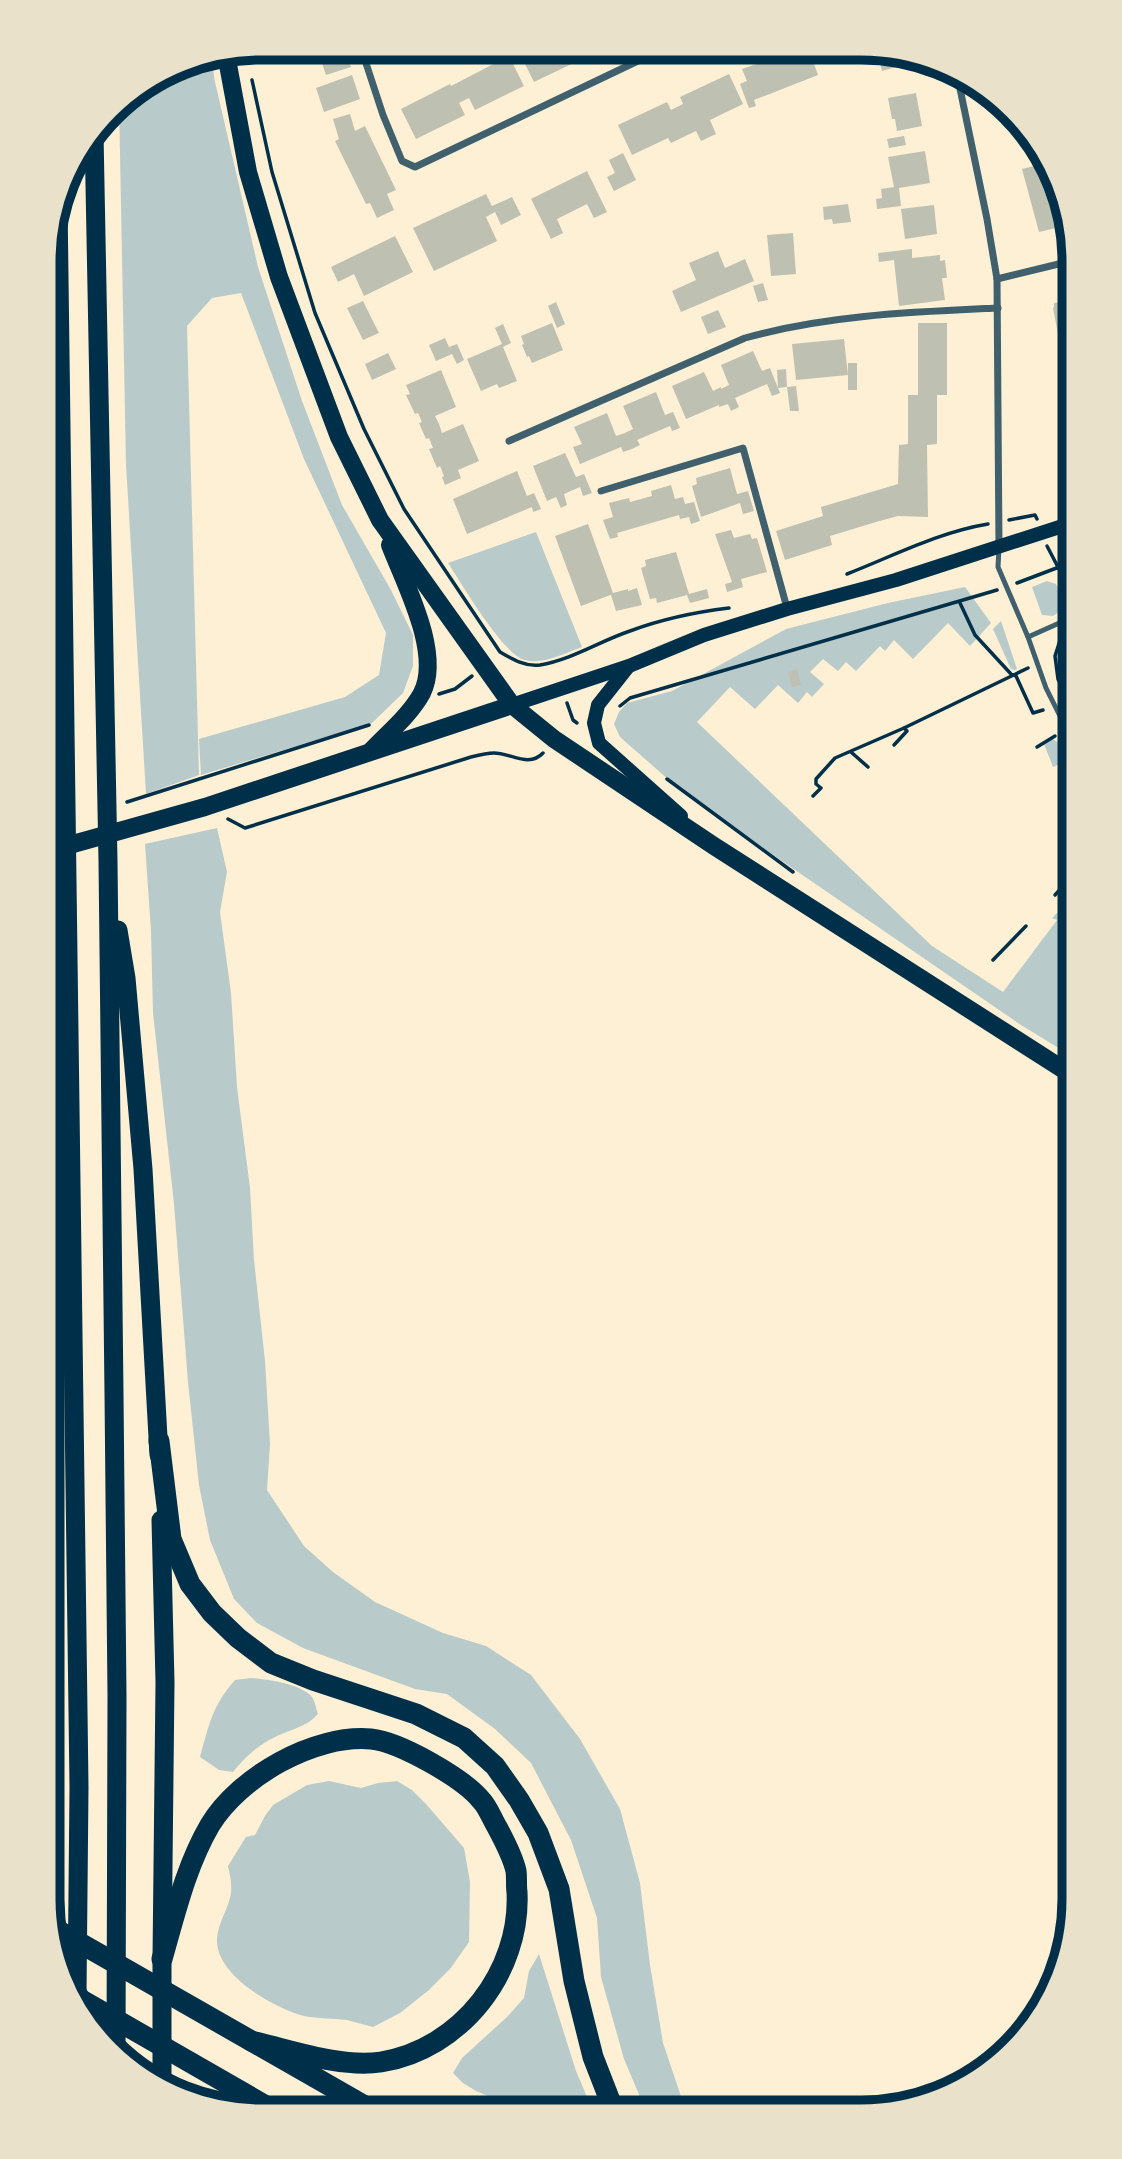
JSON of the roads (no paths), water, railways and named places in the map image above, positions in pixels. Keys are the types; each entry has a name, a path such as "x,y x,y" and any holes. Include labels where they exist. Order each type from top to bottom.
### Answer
{"highway":[{"path":"94,147 108,863 117,1696 116,2039"},
{"path":"60,432 79,1787 78,1982"},
{"path":"108,863 125,978 143,1169 159,1441 165,1682 162,2074"},
{"path":"159,1441 171,1539 190,1584 212,1613 239,1639 271,1663 313,1680 416,1714 464,1738 495,1766 519,1800 538,1833 559,1889 574,1981 593,2057 610,2100"},
{"path":"162,1959 183,1887 211,1823 233,1795 291,1754 342,1741 373,1739 410,1753 447,1772 482,1800 516,1871 518,1915 506,1961 484,1999 465,2019 423,2050 382,2062 355,2064 251,2041"},
{"path":"62,1933 354,2100"},
{"path":"89,2004 255,2100"}],"main road":[{"path":"228,62 248,172 279,277 339,436 380,520 421,625 428,657 423,691 413,708 370,752"},
{"path":"380,520 512,705 554,739 714,846 1062,1069"},
{"path":"60,848 205,807 629,666 704,635 787,609 896,580 1062,526"},
{"path":"629,666 598,705 594,723 599,743 714,846"}],"street":[{"path":"365,60 402,161 415,167 640,60"},
{"path":"959,85 987,219 996,279 999,548"},
{"path":"996,279 1062,263"},
{"path":"509,441 745,338 785,327 919,312 998,308"},
{"path":"601,491 743,448 787,609"}],"lane":[{"path":"999,548 998,567 1046,688 1062,720"},
{"path":"1028,637 1062,621"}]}
